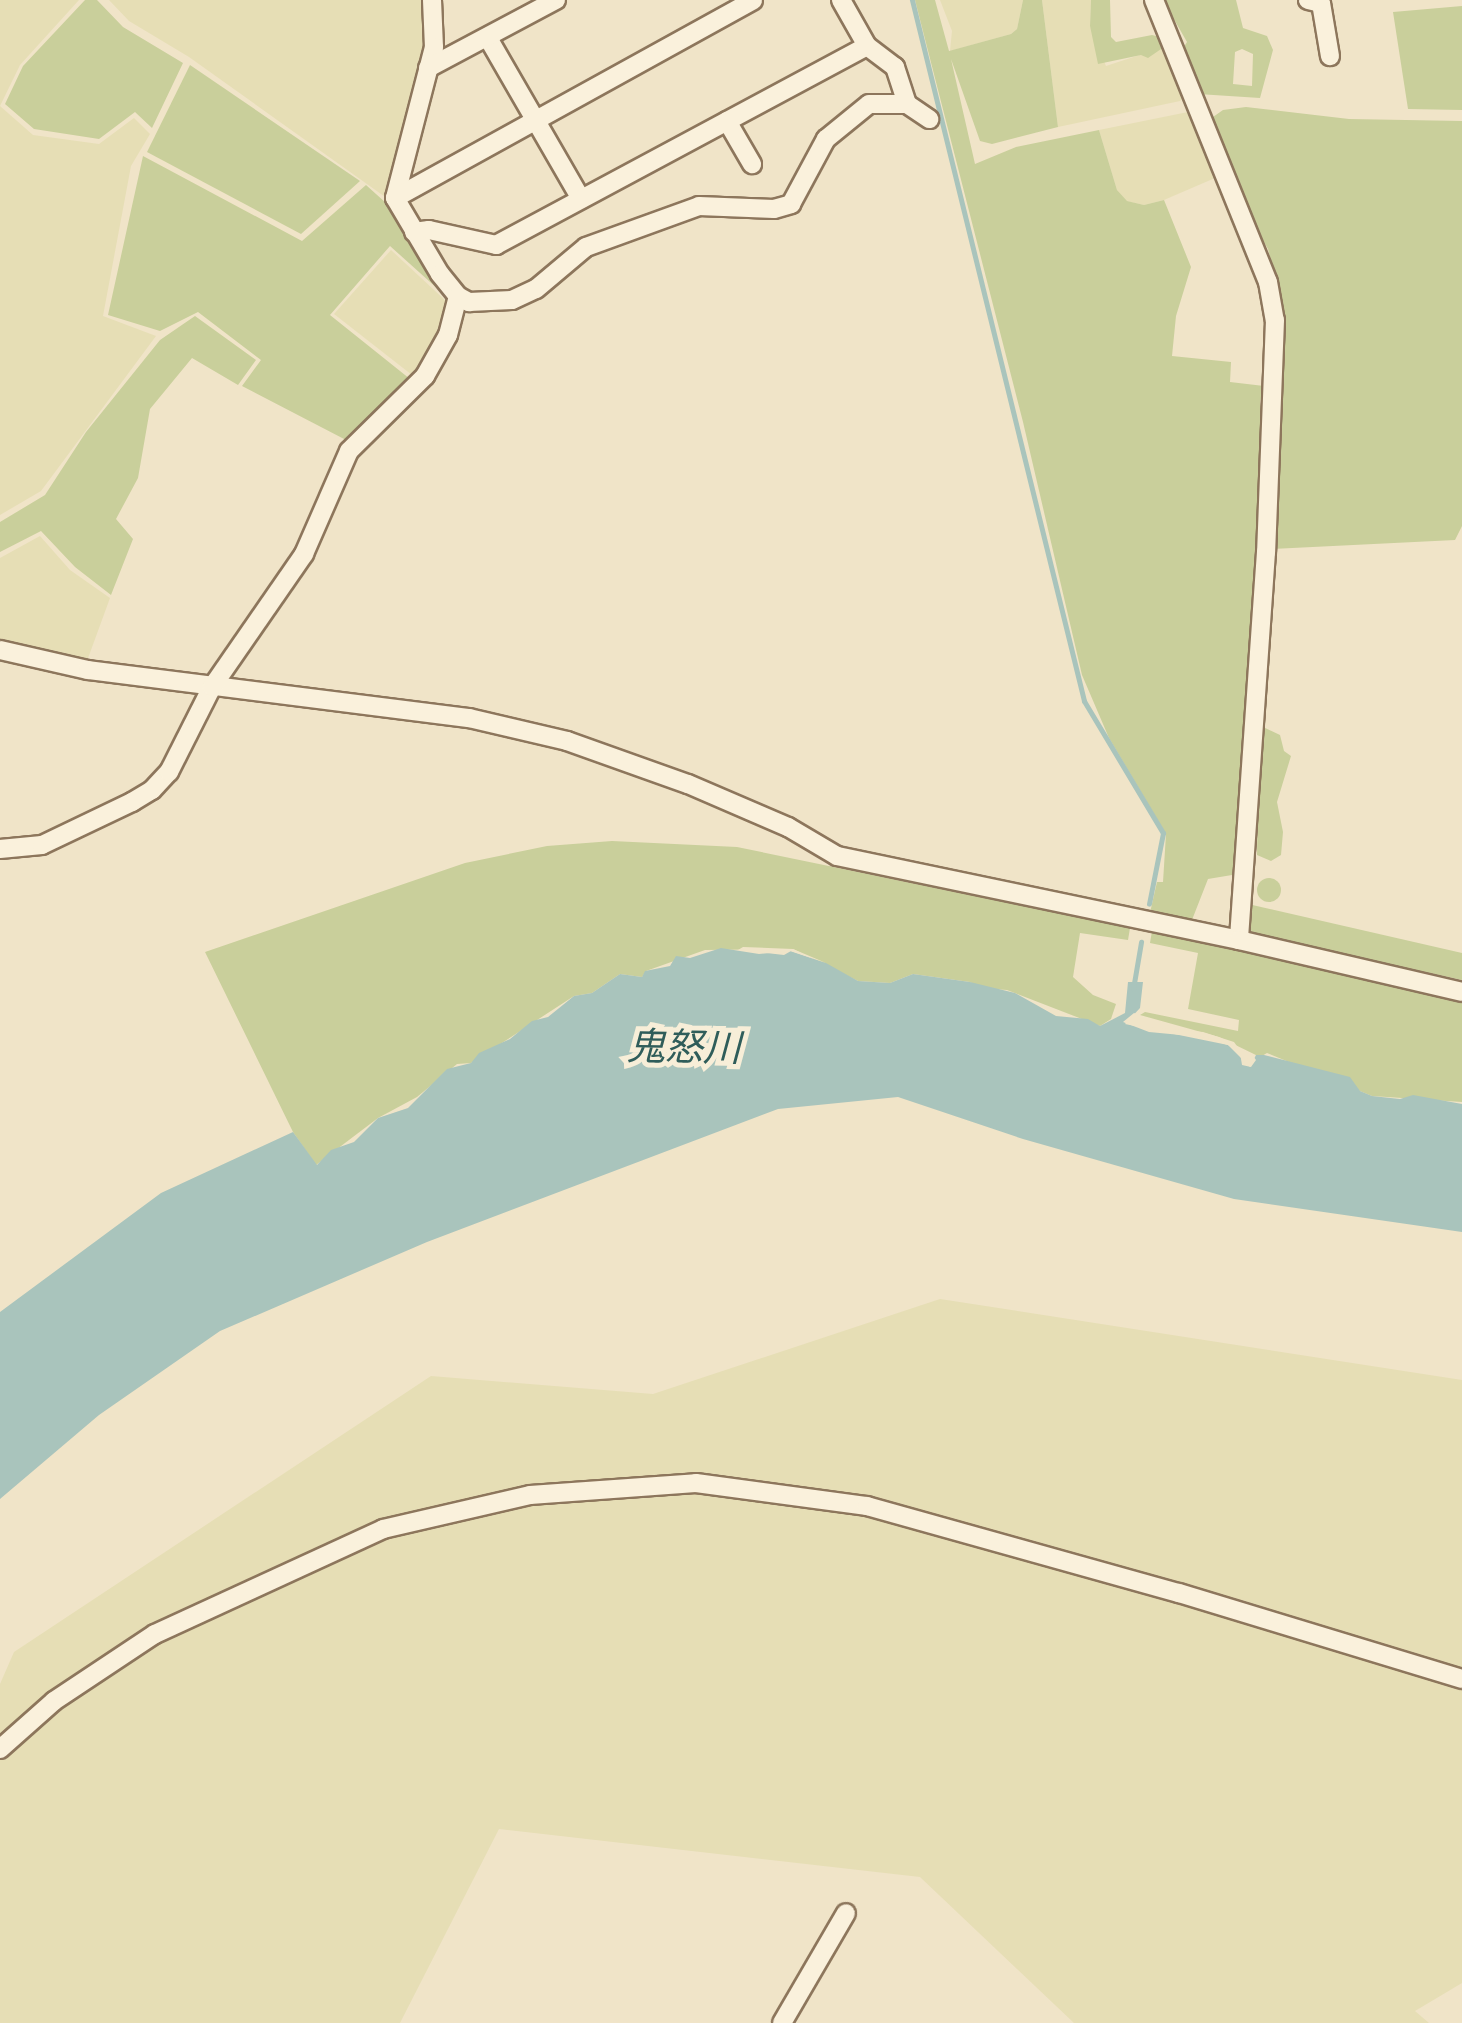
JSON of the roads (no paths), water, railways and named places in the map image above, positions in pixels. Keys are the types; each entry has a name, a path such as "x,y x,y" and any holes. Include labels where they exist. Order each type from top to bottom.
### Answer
{"street":[{"path":"432,0 434,47 395,198 458,296 469,302 512,300 536,289 586,247 699,206 774,209 791,204 826,139 869,104 907,104 929,119"},
{"path":"428,68 556,0"},
{"path":"395,198 753,0"},
{"path":"842,0 866,46 894,67 907,104"},
{"path":"1154,0 1268,282 1275,320 1266,552 1239,940"},
{"path":"1308,0 1322,3 1330,56"},
{"path":"488,38 582,200"},
{"path":"414,232 428,230 496,245 866,46"},
{"path":"727,121 752,164"},
{"path":"0,849 42,846 152,790 169,772 212,688 304,554 349,451 425,376 448,335 458,296"},
{"path":"0,650 88,670 212,688 469,718 567,741 688,784 788,827 837,856 1239,940 1462,992"},
{"path":"0,1749 54,1701 155,1634 383,1529 530,1495 696,1483 866,1506 1179,1593 1462,1679"},
{"path":"782,2023 846,1913"}],"water":[{"name":"鬼怒川","path":"721,948 759,954 790,951 826,963 858,981 890,983 913,974 970,982 1015,993 1056,1016 1088,1019 1100,1026 1125,1013 1128,982 1143,982 1140,1008 1125,1024 1228,1045 1250,1067 1256,1055 1264,1055 1350,1077 1360,1091 1372,1096 1400,1099 1413,1095 1462,1104 1462,1232 1234,1199 1023,1139 898,1097 778,1109 427,1242 220,1331 99,1415 0,1499 0,1312 161,1193 293,1132 317,1165 331,1150 354,1142 378,1118 408,1108 447,1069 471,1063 479,1053 510,1039 532,1021 548,1017 574,996 592,993 620,974 642,977 645,971 670,966 676,956 690,958"}],"waterway":[{"path":"912,0 1084,701 1163,833 1149,904"},
{"path":"1133,989 1141,942"}]}
